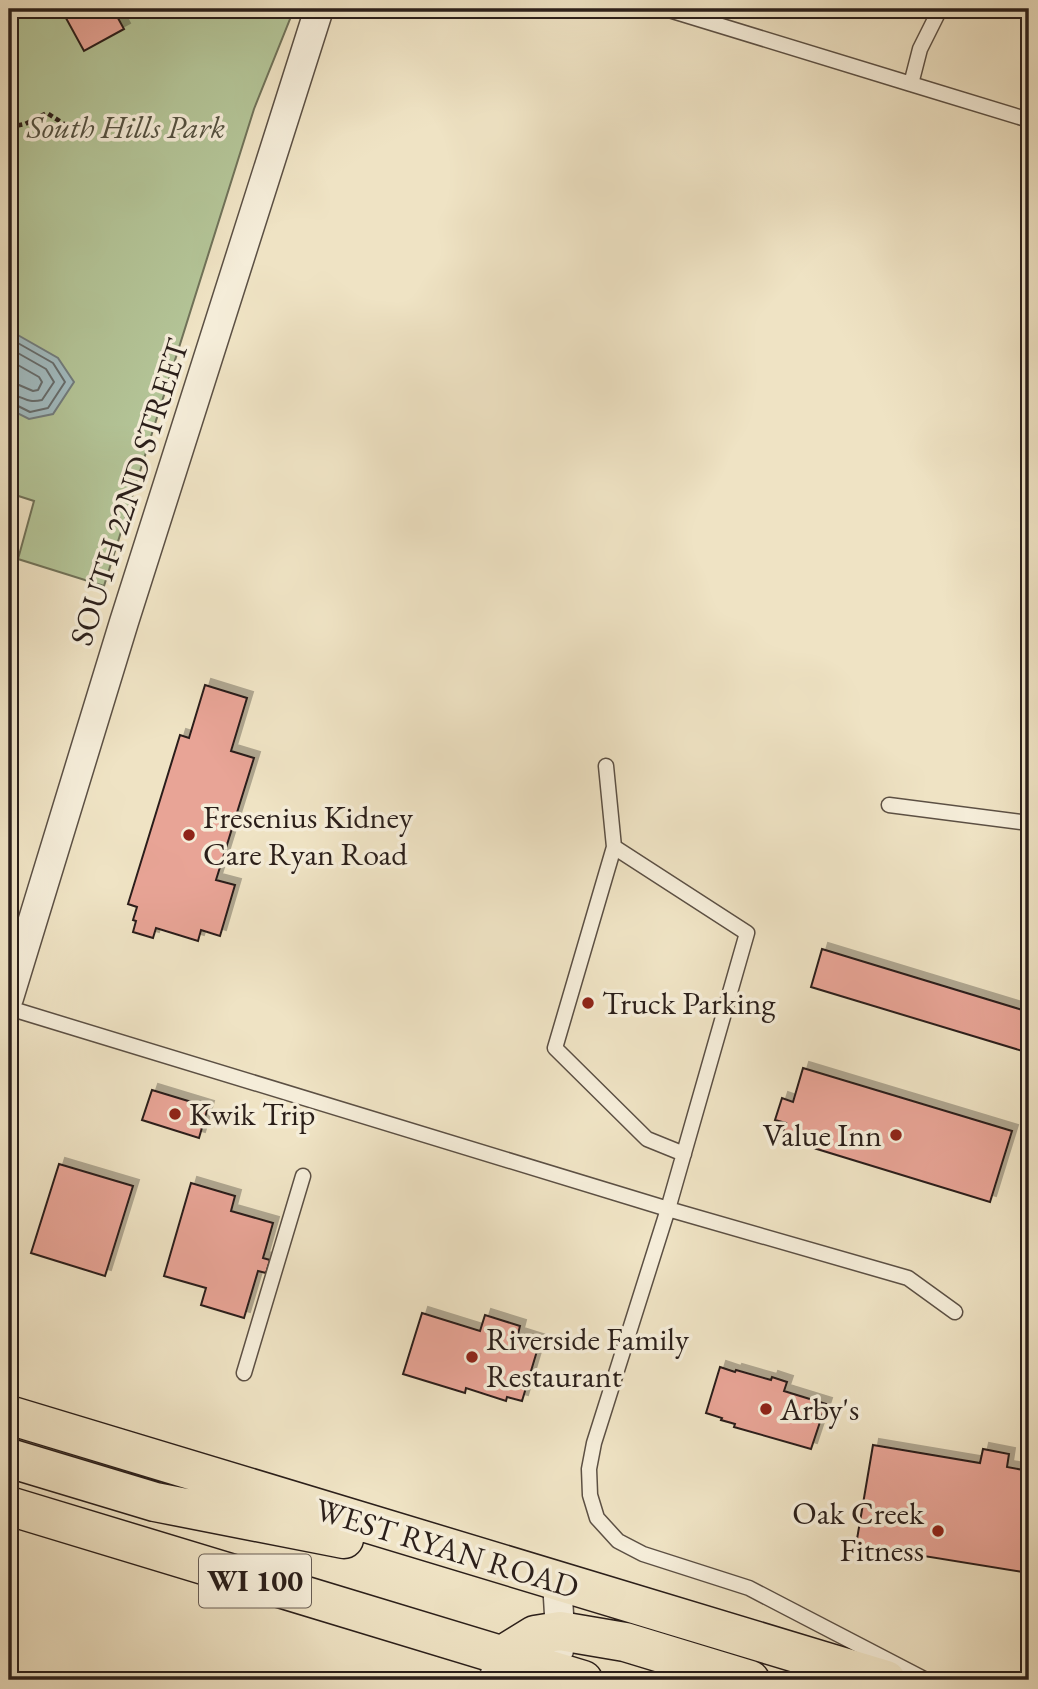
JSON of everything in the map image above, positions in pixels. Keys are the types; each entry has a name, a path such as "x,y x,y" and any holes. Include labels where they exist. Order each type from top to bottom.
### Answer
{"main road":[{"name":"WEST RYAN ROAD","path":"9,1415 886,1680"},
{"path":"9,1458 155,1502 346,1539 413,1537"},
{"name":"WI 100","path":"9,1506 497,1668 565,1678"},
{"path":"497,1668 535,1635 560,1631 625,1642 750,1680"}],"street":[{"name":"SOUTH 22ND STREET","path":"9,998 124,622 319,9"},
{"path":"557,1581 565,1678"}],"lane":[{"path":"666,9 1029,120"},
{"path":"911,83 920,49 940,9"},
{"path":"606,766 614,847 555,1048 647,1139 684,1154"},
{"path":"890,805 1029,823"},
{"path":"614,847 747,933 668,1209 594,1443 589,1469 590,1495 597,1518 618,1541 643,1554 749,1588 926,1680"},
{"path":"9,1008 668,1209 908,1278 956,1312"},
{"path":"244,1373 303,1176"}],"path":[{"path":"9,127 25,124 47,113 64,124"}],"green space":[{"name":"South Hills Park","path":"9,9 294,9 254,109 104,586 18,559 34,501 9,493"}],"water":[{"path":"9,330 58,358 74,382 53,414 29,419 9,409"}],"building":[{"path":"61,9 113,9 124,29 84,51"},
{"name":"Fresenius Kidney Care Ryan Road","path":"205,685 247,698 231,751 254,758 216,880 235,885 220,936 201,930 198,941 156,928 153,938 133,932 137,907 128,904 180,735 189,738"},
{"path":"822,949 1029,1012 1029,1053 811,987"},
{"name":"Value Inn","path":"803,1068 1012,1131 990,1202 781,1138 786,1123 775,1120 782,1098 793,1102"},
{"name":"Kwik Trip","path":"152,1090 208,1107 199,1138 142,1120"},
{"name":"Kwik Trip","path":"59,1164 133,1186 105,1276 31,1253"},
{"name":"Kwik Trip","path":"191,1183 235,1196 231,1211 273,1223 263,1258 270,1260 266,1273 258,1271 244,1318 201,1305 206,1288 164,1276"},
{"name":"Riverside Family Restaurant","path":"422,1313 480,1331 485,1315 520,1326 518,1334 540,1341 522,1401 507,1397 506,1401 466,1388 465,1393 403,1374"},
{"name":"Arby's","path":"720,1367 787,1382 784,1391 826,1404 811,1449 734,1427 735,1424 706,1413"},
{"path":"873,1445 980,1463 983,1449 1009,1454 1007,1467 1029,1471 1029,1573 856,1545"}],"place":[{"name":"Fresenius Kidney Care Ryan Road","path":"189,835"},
{"name":"Truck Parking","path":"588,1003"},
{"name":"Kwik Trip","path":"175,1114"},
{"name":"Value Inn","path":"896,1135"},
{"name":"Riverside Family Restaurant","path":"472,1357"},
{"name":"Arby's","path":"766,1409"},
{"name":"Oak Creek Fitness","path":"938,1531"}]}
